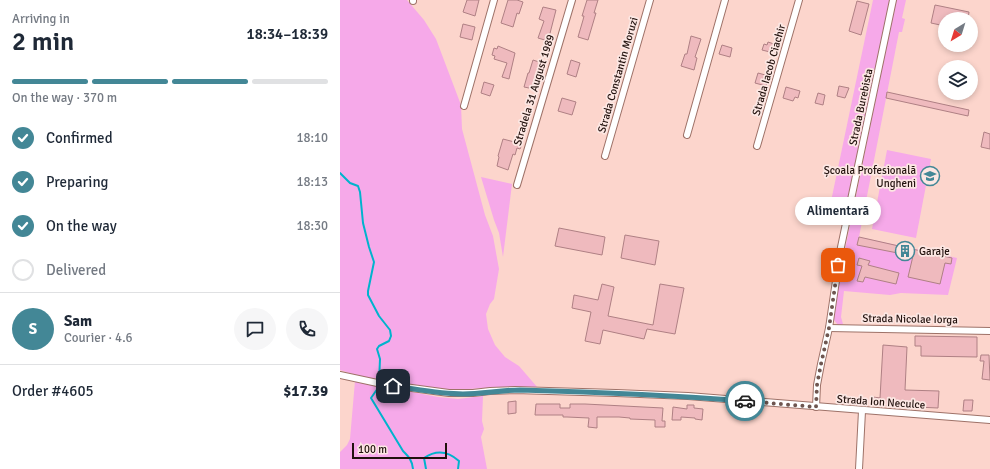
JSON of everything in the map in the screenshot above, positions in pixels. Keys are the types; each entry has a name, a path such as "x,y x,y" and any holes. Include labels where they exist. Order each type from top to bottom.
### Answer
{"street":[{"path":"464,106 494,0"},
{"name":"Stradela 31 August 1989","path":"517,186 572,0"},
{"name":"Strada Constantin Moruzi","path":"605,156 650,0"},
{"path":"687,135 725,0"},
{"name":"Strada Iacob Ciachir","path":"757,146 799,0"},
{"name":"Strada Burebista","path":"816,407 817,385 829,328 841,247 893,0"},
{"name":"Strada Nicolae Iorga","path":"829,328 990,331"},
{"name":"Strada Ion Neculce","path":"340,375 382,384 449,393 464,394 515,390 608,392 688,396 990,420"},
{"path":"859,469 862,410"}],"shaded area":[{"path":"340,0 407,0 424,20 436,39 461,105 462,129 485,215 493,236 499,269 494,299 486,314 488,329 495,345 505,357 519,366 538,388 448,390 359,376 340,370"},
{"path":"873,0 890,0 845,215 829,211"},
{"path":"896,0 906,0 902,18 905,19 902,32 899,32 859,237 957,258 948,295 901,293 890,295 844,291 841,317 843,324 838,325 834,320 839,283 846,281 846,276 840,274"},
{"path":"887,150 931,159 916,238 872,229"},
{"path":"481,177 512,184 503,257 499,233"},
{"path":"355,381 438,397 458,399 483,396 482,421 484,429 481,437 487,469 340,469 340,452 347,445 350,439"}],"building":[{"path":"467,0 479,0 475,16 463,12"},
{"path":"508,0 523,2 519,14 517,13 513,27 501,23"},
{"path":"587,0 598,0 594,13 596,13 588,40 578,37"},
{"path":"857,1 869,4 861,35 849,31"},
{"path":"935,5 969,12 938,12 938,24 931,23"},
{"path":"543,7 556,10 548,41 538,38 544,21 539,19"},
{"path":"463,24 475,27 472,40 460,37"},
{"path":"691,36 701,39 695,57 697,58 694,70 681,66 685,54 687,54"},
{"path":"768,42 777,45 774,53 762,50 764,44 767,45"},
{"path":"722,45 732,48 730,57 719,54"},
{"path":"498,46 515,53 509,79 502,77 507,63 494,59 495,56 492,55 494,48 497,49"},
{"path":"533,60 542,63 534,89 524,87"},
{"path":"571,60 580,63 576,77 567,74"},
{"path":"758,73 769,76 766,86 755,83"},
{"path":"484,82 494,85 490,96 481,93"},
{"path":"839,86 849,88 845,98 837,96"},
{"path":"786,87 800,91 798,98 795,97 793,101 783,98"},
{"path":"887,92 969,110 968,116 886,98"},
{"path":"818,93 825,95 823,105 815,103"},
{"path":"562,98 576,102 572,115 558,111"},
{"path":"984,132 990,134 990,149 981,147"},
{"path":"503,139 522,144 520,149 517,148 515,155 513,154 508,170 497,166"},
{"path":"559,228 605,237 602,255 555,246"},
{"path":"625,235 659,241 655,265 621,258"},
{"path":"859,237 952,258 951,264 945,263 940,284 908,277 913,256 857,245"},
{"path":"859,258 870,261 868,265 899,273 896,284 865,277 863,282 857,281 862,266 857,265"},
{"path":"602,284 614,287 608,316 653,325 660,284 684,288 675,334 647,329 644,339 603,330 600,344 585,341 591,312 572,308 574,295 598,300"},
{"path":"915,336 977,337 977,357 921,356 921,346 915,346"},
{"path":"883,345 907,347 905,390 939,391 938,408 872,405 873,397 880,398"},
{"path":"981,355 989,355 990,380 982,379 984,361 980,361"},
{"path":"964,400 973,400 972,411 963,411"},
{"path":"516,401 516,413 508,414 508,402"},
{"path":"536,404 560,404 560,408 570,408 570,404 585,404 663,408 662,421 665,421 665,427 655,427 655,420 597,417 597,428 588,427 589,418 563,417 563,415 535,415"},
{"path":"687,405 694,405 694,408 703,409 702,420 681,417 681,420 672,420 673,407 687,409"}],"waterway":[{"path":"340,173 350,183 358,186 360,192 363,223 374,262 368,295 379,316 390,330 391,336 389,341 379,346 377,349 380,359 379,382"},
{"path":"378,388 371,398 403,451 410,459 413,469"},
{"path":"426,469 424,458 438,452 447,453 459,461 458,469"}],"way so far":[{"path":"745,401 816,407 817,385 829,328 838,265"}],"place":[{"name":"Școala Profesională Ungheni","path":"930,176"},
{"name":"Garaje","path":"905,251"},
{"name":"Alimentară","path":"838,265"}],"route":[{"path":"393,386 464,394 515,390 578,391 688,396 745,401"}]}
